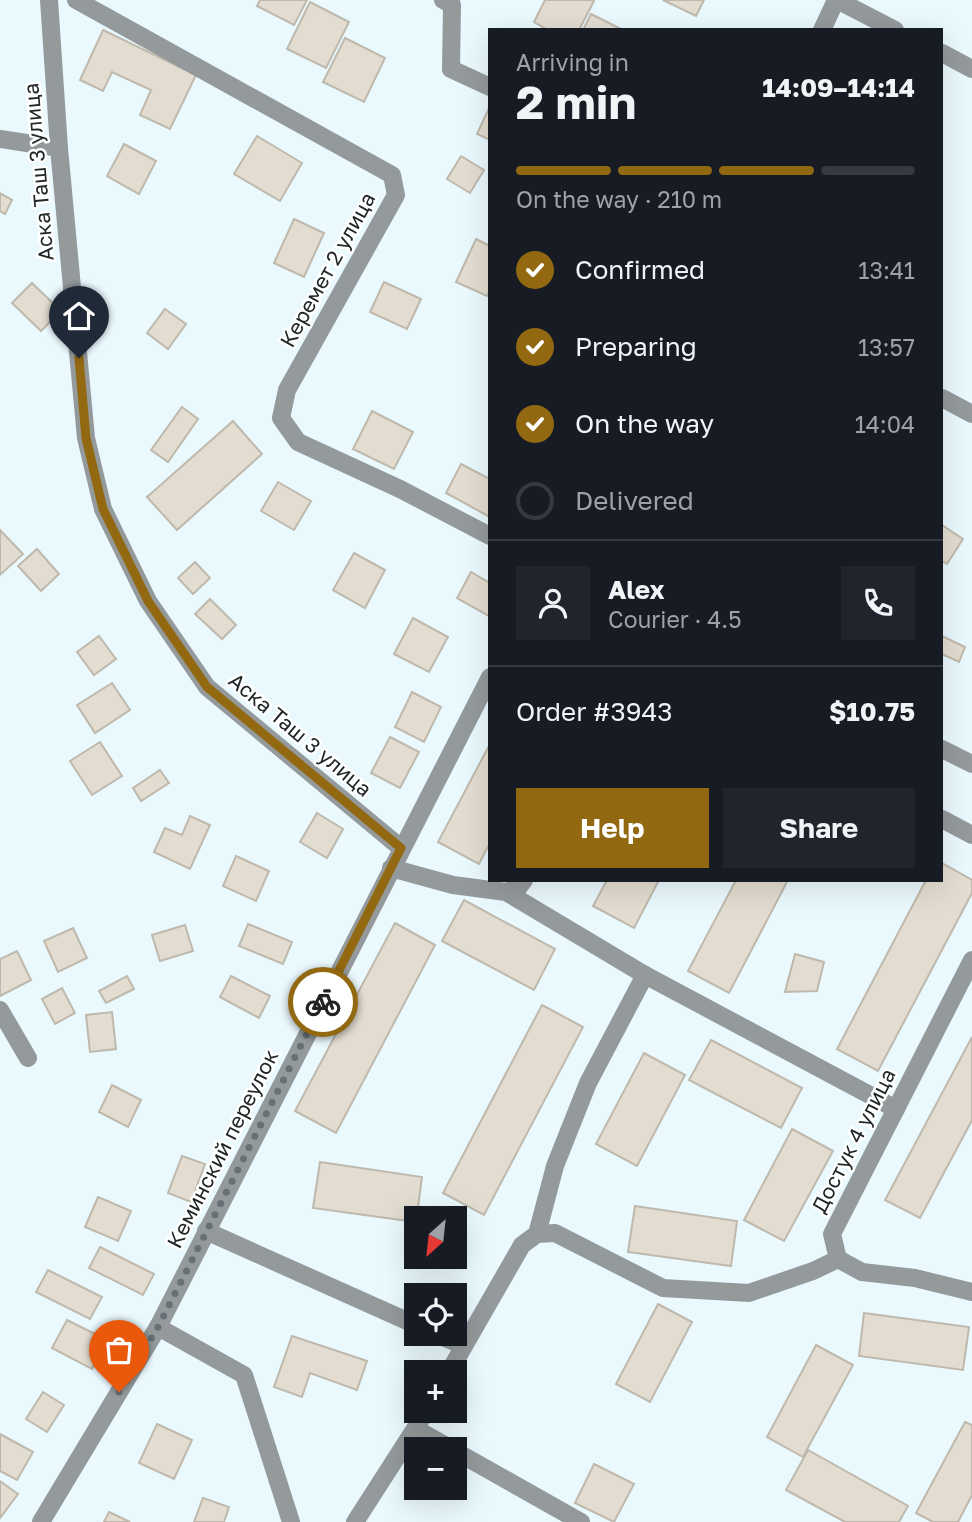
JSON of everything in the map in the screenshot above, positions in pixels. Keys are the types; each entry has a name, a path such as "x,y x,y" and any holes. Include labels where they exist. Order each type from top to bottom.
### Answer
{"street":[{"name":"Аска Таш 3 улица","path":"49,0 59,148 86,438 103,509 148,601 207,687 401,848"},
{"name":"Керемет 2 улица","path":"76,0 392,175 396,195 287,390 281,418 298,442 400,489 488,535"},
{"path":"443,0 452,5 451,69 488,86"},
{"path":"823,28 837,0 891,28"},
{"path":"943,54 972,69"},
{"path":"0,139 59,148"},
{"path":"943,399 972,414"},
{"name":"Кеминский переулок","path":"41,1522 158,1327 488,681"},
{"path":"943,749 972,764"},
{"path":"943,820 972,835"},
{"path":"391,868 453,885 506,892 645,975 895,1109"},
{"path":"506,892 518,888 522,882"},
{"name":"Достук 4 улица","path":"838,1259 832,1234 972,960"},
{"path":"537,1234 555,1166 588,1083 645,975"},
{"path":"0,1010 28,1058"},
{"path":"206,1231 404,1320"},
{"path":"467,1341 522,1244 537,1234 555,1233 663,1288 749,1293 813,1272 838,1259 862,1272 915,1278 972,1292"},
{"path":"158,1327 244,1375 292,1522"},
{"path":"456,1360 464,1346"},
{"path":"355,1522 419,1423"},
{"path":"416,1429 430,1437"},
{"path":"467,1458 581,1522"}],"building":[{"path":"260,0 307,0 294,25 257,6"},
{"path":"545,0 594,1 580,28 544,28 534,22"},
{"path":"663,0 704,0 696,16"},
{"path":"310,2 349,22 326,68 287,49"},
{"path":"591,14 619,28 584,28"},
{"path":"103,30 196,75 170,129 140,115 151,90 112,72 103,91 80,80"},
{"path":"345,38 385,58 364,102 323,82"},
{"path":"488,110 488,139 477,134"},
{"path":"257,136 302,163 280,201 234,174"},
{"path":"124,144 156,161 139,194 107,176"},
{"path":"461,156 484,170 470,193 447,179"},
{"path":"0,193 12,200 5,214 0,211"},
{"path":"294,219 324,233 304,277 274,263"},
{"path":"476,239 488,245 487,296 456,282"},
{"path":"384,282 421,299 407,329 370,312"},
{"path":"32,283 61,311 41,331 12,303"},
{"path":"165,309 186,324 168,349 147,333"},
{"path":"182,407 198,419 168,462 151,450"},
{"path":"372,411 413,432 394,469 353,449"},
{"path":"233,421 262,454 177,530 147,497"},
{"path":"461,464 488,478 488,516 446,493"},
{"path":"278,482 311,501 294,530 261,511"},
{"path":"943,526 963,539 947,564 943,562"},
{"path":"0,530 23,554 0,575"},
{"path":"37,549 59,574 41,591 18,566"},
{"path":"354,553 385,570 365,608 333,590"},
{"path":"195,562 210,578 193,594 178,578"},
{"path":"471,572 488,582 488,615 457,598"},
{"path":"210,599 236,625 222,639 195,614"},
{"path":"413,618 448,637 429,672 394,654"},
{"path":"99,636 116,659 94,675 77,652"},
{"path":"943,636 965,647 959,662 943,654"},
{"path":"112,683 130,710 95,733 77,705"},
{"path":"412,692 441,707 424,742 395,727"},
{"path":"390,737 419,752 400,788 371,773"},
{"path":"100,742 122,776 92,795 70,761"},
{"path":"488,748 488,847 479,864 438,842"},
{"path":"160,770 169,783 141,801 133,788"},
{"path":"317,813 343,829 327,858 300,842"},
{"path":"190,816 210,825 190,869 154,852 165,828 182,835"},
{"path":"236,856 269,871 256,901 223,886"},
{"path":"943,864 972,880 972,893 878,1071 837,1049 925,882 943,882"},
{"path":"606,882 658,882 634,928 593,906"},
{"path":"735,882 787,882 729,993 688,971"},
{"path":"464,900 555,949 534,990 442,941"},
{"path":"395,923 435,945 336,1133 295,1111"},
{"path":"248,924 292,942 283,964 239,946"},
{"path":"185,925 193,951 160,961 152,935"},
{"path":"73,928 87,958 58,972 44,941"},
{"path":"17,951 31,980 0,996 0,959"},
{"path":"795,954 824,962 817,991 785,992"},
{"path":"127,976 134,989 106,1003 99,991"},
{"path":"231,976 270,996 259,1018 220,997"},
{"path":"62,988 75,1013 55,1024 42,999"},
{"path":"542,1005 583,1027 484,1215 443,1193"},
{"path":"112,1012 116,1049 90,1052 86,1015"},
{"path":"972,1037 972,1120 920,1218 885,1200"},
{"path":"711,1040 802,1088 781,1128 689,1080"},
{"path":"644,1053 685,1075 637,1166 596,1144"},
{"path":"112,1085 141,1100 128,1127 99,1112"},
{"path":"792,1129 833,1151 784,1241 744,1220"},
{"path":"182,1156 205,1164 191,1202 168,1193"},
{"path":"320,1162 422,1177 418,1206 404,1206 404,1220 313,1208"},
{"path":"98,1197 131,1211 118,1241 85,1227"},
{"path":"635,1206 737,1221 731,1266 628,1252"},
{"path":"100,1247 154,1274 143,1295 89,1268"},
{"path":"48,1270 102,1297 90,1319 36,1292"},
{"path":"658,1304 692,1322 650,1402 616,1384"},
{"path":"864,1313 969,1327 963,1370 859,1356"},
{"path":"67,1320 107,1340 92,1369 52,1348"},
{"path":"292,1336 367,1361 357,1390 310,1373 302,1397 274,1387"},
{"path":"816,1345 853,1365 803,1457 767,1437"},
{"path":"43,1392 64,1405 47,1432 26,1419"},
{"path":"965,1422 972,1425 972,1495 958,1522 933,1522 916,1513"},
{"path":"157,1424 192,1440 174,1479 139,1463"},
{"path":"0,1434 33,1452 17,1480 0,1471"},
{"path":"808,1450 908,1506 899,1522 845,1522 786,1490"},
{"path":"594,1464 634,1484 614,1522 575,1503"},
{"path":"0,1481 18,1494 0,1518"},
{"path":"203,1498 229,1507 224,1522 194,1522"},
{"path":"109,1512 130,1522 104,1522"}],"way so far":[{"path":"119,1392 158,1327 323,1002"}],"route":[{"path":"79,358 86,438 103,509 148,601 207,687 401,848 323,1002"}]}
